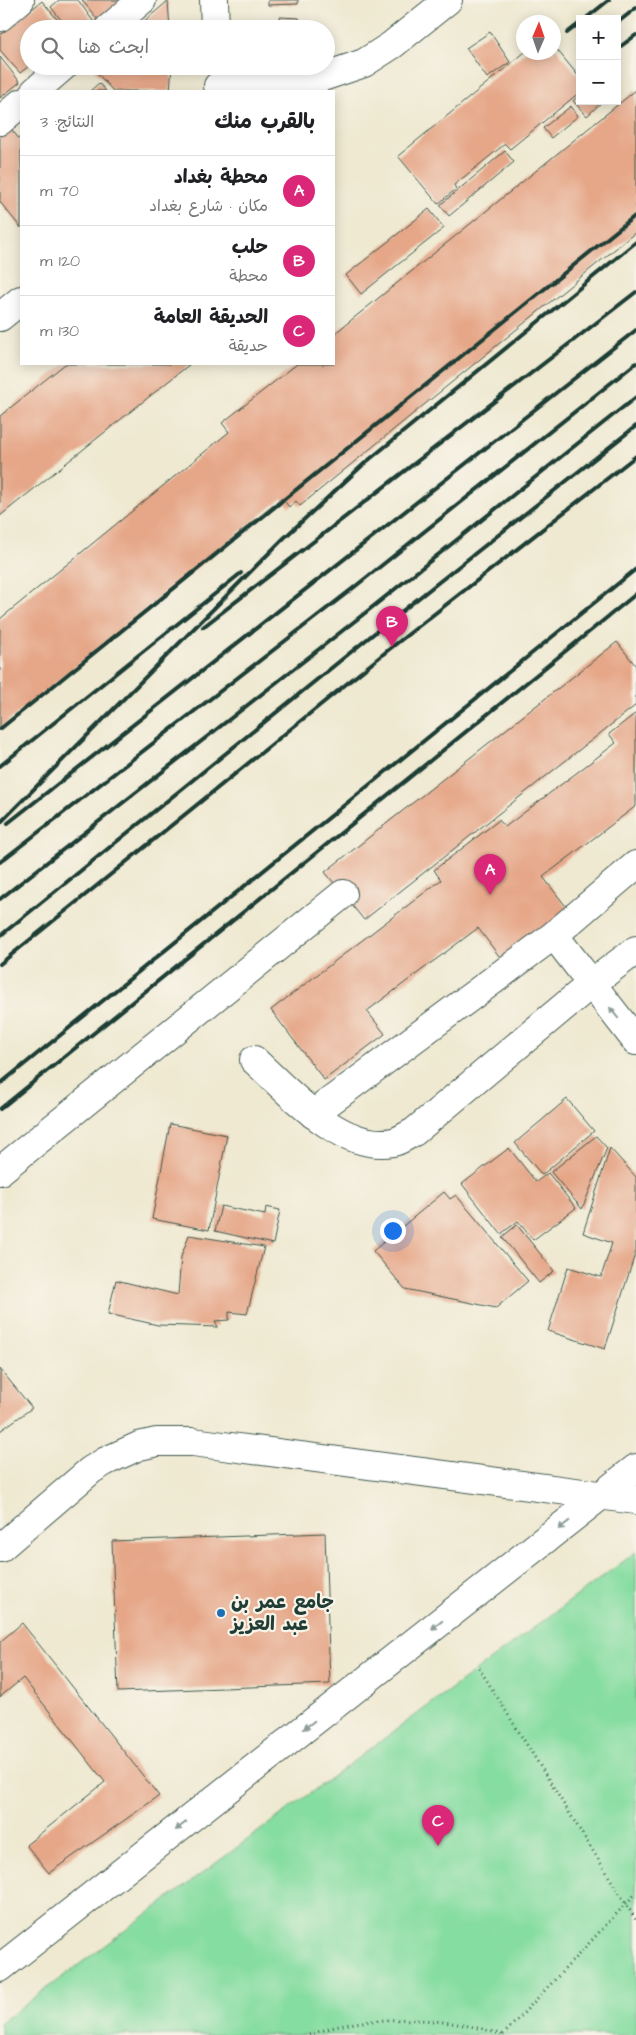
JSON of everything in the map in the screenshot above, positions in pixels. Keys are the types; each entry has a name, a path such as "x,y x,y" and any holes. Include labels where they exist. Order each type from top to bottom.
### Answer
{"street":[{"path":"0,17 20,0"},
{"path":"119,20 142,0"},
{"path":"214,0 215,20"},
{"path":"335,73 364,63 392,45 448,0"},
{"path":"36,90 54,75"},
{"path":"218,81 299,85 329,75"},
{"path":"0,121 20,104"},
{"path":"0,317 20,301"},
{"path":"313,1114 554,935 636,865"},
{"path":"0,1171 343,894"},
{"path":"554,935 636,1041"},
{"path":"254,1060 313,1114 344,1134 370,1143 394,1142 414,1132 591,984 636,950"},
{"path":"0,1548 91,1470 122,1452 156,1442 193,1442 636,1500"},
{"path":"0,1968 636,1468"}],"path":[{"path":"480,1668 636,1920"},
{"path":"309,2035 322,2030 378,2021 433,2020 503,2035 636,1893"}],"green space":[{"path":"636,1552 636,2035 0,2035 0,2023"}],"building":[{"path":"59,0 78,0 92,20 61,20 51,7"},
{"path":"82,0 122,0 98,20"},
{"path":"268,0 298,0 298,4 268,5"},
{"path":"42,1 58,20 20,20 20,73 0,50 0,35"},
{"path":"168,1 169,20 146,20"},
{"path":"280,17 299,18 299,20 280,20"},
{"path":"490,32 510,62 487,78 466,48"},
{"path":"561,55 576,73 576,95 510,149 505,144 454,185 456,189 438,204 398,156 516,59 561,60"},
{"path":"0,57 20,82 0,98"},
{"path":"99,75 171,75 170,90 112,90"},
{"path":"99,83 105,90 91,90"},
{"path":"636,90 636,232 300,506 296,501 289,507 282,498 0,728 0,619 229,432 222,423 296,365 335,365 335,333 617,105 621,105 621,102"},
{"path":"577,105 599,105 587,116"},
{"path":"571,106 578,116 551,138 543,128"},
{"path":"11,129 20,140 20,227 0,202 0,137"},
{"path":"505,151 514,162 449,216 440,205"},
{"path":"429,209 444,228 361,294 346,275"},
{"path":"64,365 189,365 0,516 0,416"},
{"path":"617,642 636,666 636,705 364,920 325,872"},
{"path":"636,713 636,806 543,877 568,909 502,960 478,928 367,1011 385,1034 324,1080 271,1010 441,880 434,870 499,820 505,827 616,743 609,734"},
{"path":"567,1099 594,1131 542,1175 515,1143"},
{"path":"170,1124 227,1135 209,1230 152,1219"},
{"path":"596,1136 607,1148 582,1209 551,1172"},
{"path":"509,1148 536,1182 548,1173 576,1208 533,1240 518,1221 501,1234 462,1184"},
{"path":"610,1148 636,1177 636,1251 605,1349 548,1331 568,1267 601,1277 612,1243 583,1233"},
{"path":"444,1192 450,1199 456,1195 528,1281 496,1308 405,1289 373,1251"},
{"path":"221,1206 265,1215 266,1207 280,1210 273,1244 215,1231"},
{"path":"517,1225 554,1271 539,1283 502,1237"},
{"path":"189,1235 264,1247 247,1314 229,1312 229,1320 215,1321 218,1327 158,1325 108,1314 116,1280 178,1295 181,1257"},
{"path":"0,1369 32,1408 0,1431"},
{"name":"جامع عمر بن عبد العزيز","path":"325,1533 330,1684 118,1692 112,1541"},
{"path":"22,1623 159,1796 49,1873 26,1845 105,1782 23,1678 0,1697 0,1642"}],"railway":[{"path":"590,15 609,0"},
{"path":"621,20 636,8"},
{"path":"567,33 576,26"},
{"path":"621,46 636,35"},
{"path":"0,729 636,215"},
{"path":"0,823 284,538 365,463 636,242"},
{"path":"203,627 636,292"},
{"path":"8,823 636,330"},
{"path":"0,862 352,589 636,363"},
{"path":"0,899 365,613 636,397"},
{"path":"0,936 377,631 636,426"},
{"path":"0,964 392,647 636,456"},
{"path":"0,1084 636,569"},
{"path":"0,766 241,573"},
{"path":"0,1109 636,594"}],"place":[{"name":"حلب","path":"392,647"},
{"name":"محطة بغداد","path":"490,895"},
{"name":"جامع عمر بن عبد العزيز","path":"221,1613"},
{"name":"الحديقة العامة","path":"438,1846"}]}
